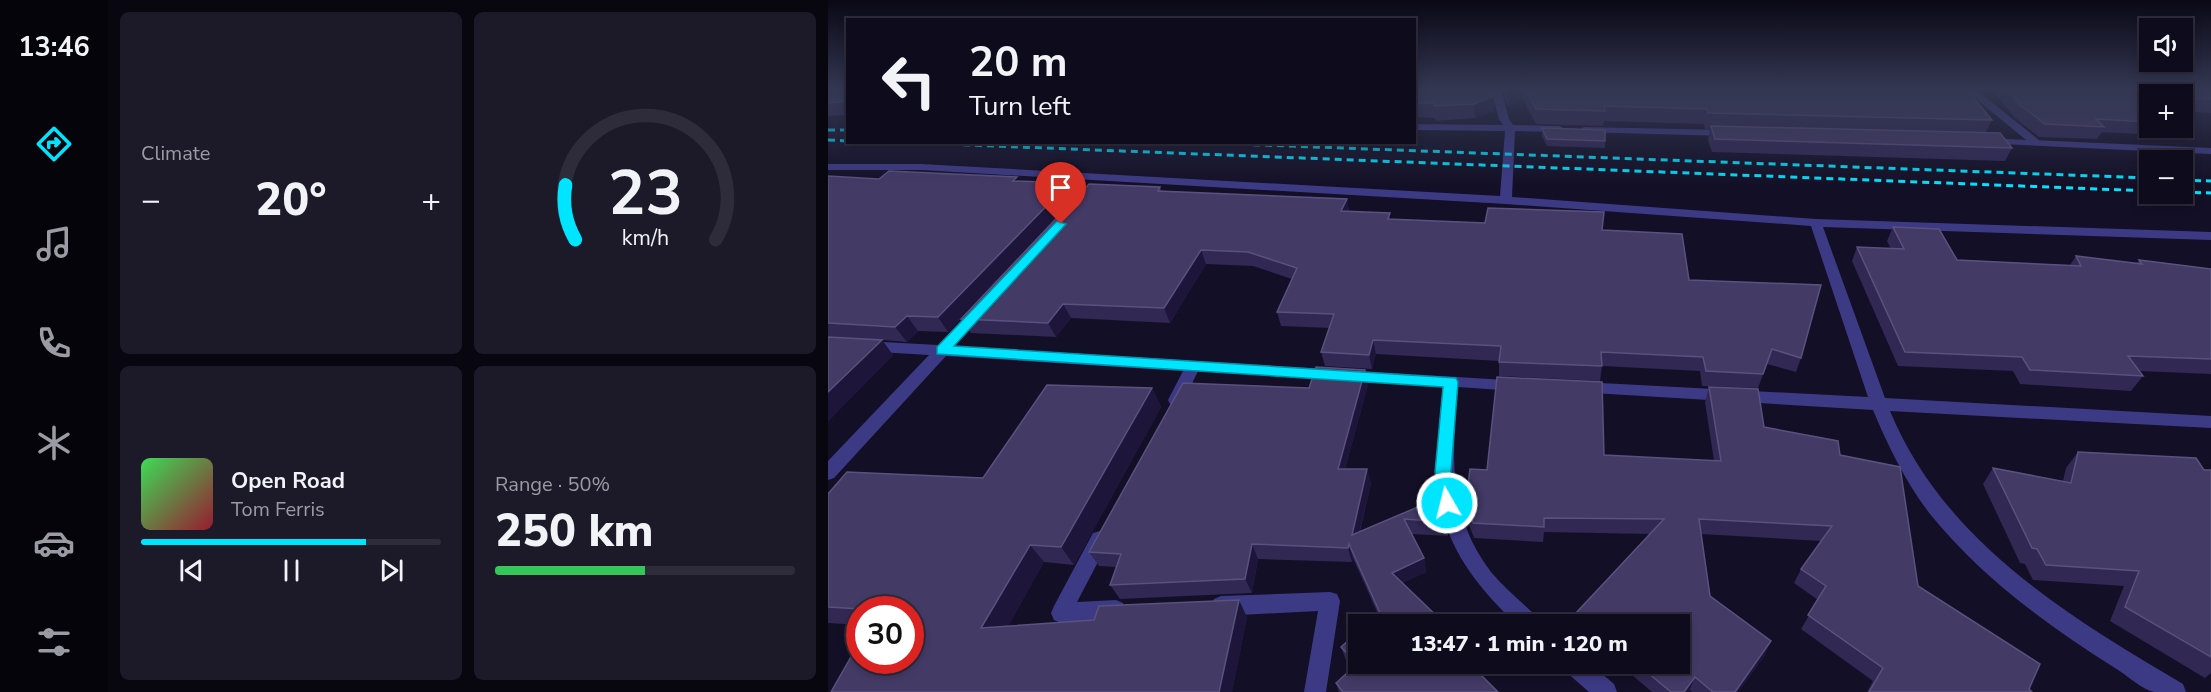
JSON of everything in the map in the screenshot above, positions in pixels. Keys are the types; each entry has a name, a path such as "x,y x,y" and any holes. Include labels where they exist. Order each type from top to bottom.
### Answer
{"street":[{"path":"1506,121 1510,128 1506,200"},
{"path":"2009,121 2035,142"},
{"path":"1416,127 1737,134"},
{"path":"1976,141 2211,151"},
{"path":"828,167 921,168 1506,200 1816,224 2211,236"},
{"path":"1092,190 1103,179"},
{"path":"1816,224 1878,403 1920,485 1956,530 2017,587 2118,658 2175,692"},
{"path":"828,473 994,295"},
{"path":"828,344 1533,386"},
{"path":"1165,419 1194,365"},
{"path":"1451,382 1443,472 1447,503 1456,534 1485,579 1520,614"},
{"path":"1568,387 2211,422"},
{"path":"1110,521 1061,613 1131,610"},
{"path":"1201,607 1330,602 1316,692"},
{"path":"1586,674 1606,692"}],"building":[{"path":"2041,121 2098,121 2104,127 2045,124"},
{"path":"1711,126 2000,133 2012,148 1715,139"},
{"path":"1542,128 1605,130 1605,141 1547,139"},
{"path":"889,171 1017,177 1013,181 1069,183 938,317 907,316 895,327 828,323 828,176 879,179"},
{"path":"1089,184 1160,187 1158,191 1347,199 1341,211 1390,213 1388,219 1485,223 1488,208 1604,212 1602,230 1682,234 1689,280 1821,285 1801,358 1772,349 1763,374 1706,371 1703,357 1601,352 1602,366 1499,362 1501,346 1373,340 1369,355 1321,352 1334,314 1277,312 1297,268 1248,252 1201,250 1164,308 1063,304 1048,323 961,319"},
{"path":"1893,227 1939,229 1957,260 2081,266 2076,256 2142,264 2139,260 2211,269 2211,359 2128,356 2143,376 2030,370 2022,357 1905,352 1857,247 1904,249"},
{"path":"828,337 882,340 828,392"},
{"path":"1316,367 1365,370 1338,469 1367,469 1352,535 1439,498 1447,522 1404,519 1424,558 1392,573 1435,614 1379,614 1349,544 1348,548 1252,544 1245,579 1110,585 1121,554 1089,552 1183,383 1309,388"},
{"path":"1497,377 1602,382 1604,455 1721,461 1709,387 1758,389 1764,427 1838,441 1840,455 1900,467 1918,586 2040,664 2029,689 2032,692 1869,692 1883,668 1808,615 1826,586 1801,569 1832,526 1699,519 1710,596 1771,641 1735,692 1713,692 1695,677 1684,692 1671,692 1649,674 1690,674 1690,614 1576,613 1664,519 1544,518 1544,527 1473,523 1460,488 1468,484 1470,469 1487,470"},
{"path":"1047,385 1152,388 1061,547 1030,545 981,628 1094,620 1099,606 1239,600 1219,692 831,692 846,666 846,674 924,674 924,596 846,596 846,608 828,607 828,494 847,472 983,478"},
{"path":"2078,452 2196,458 2204,470 2211,470 2211,657 2125,607 2139,571 2046,565 2037,549 2032,548 1993,468 2071,483"},
{"path":"1348,641 1348,654 1341,647"},
{"path":"1348,672 1348,674 1480,674 1498,692 1343,692 1336,683"}],"railway":[{"path":"828,130 846,130"},
{"path":"828,140 846,141"},
{"path":"942,144 2139,191"},
{"path":"1235,144 2139,178"},
{"path":"2193,180 2211,181"},
{"path":"2193,192 2211,193"}],"route":[{"path":"1061,224 942,350 1451,382 1443,472 1447,503"}]}
